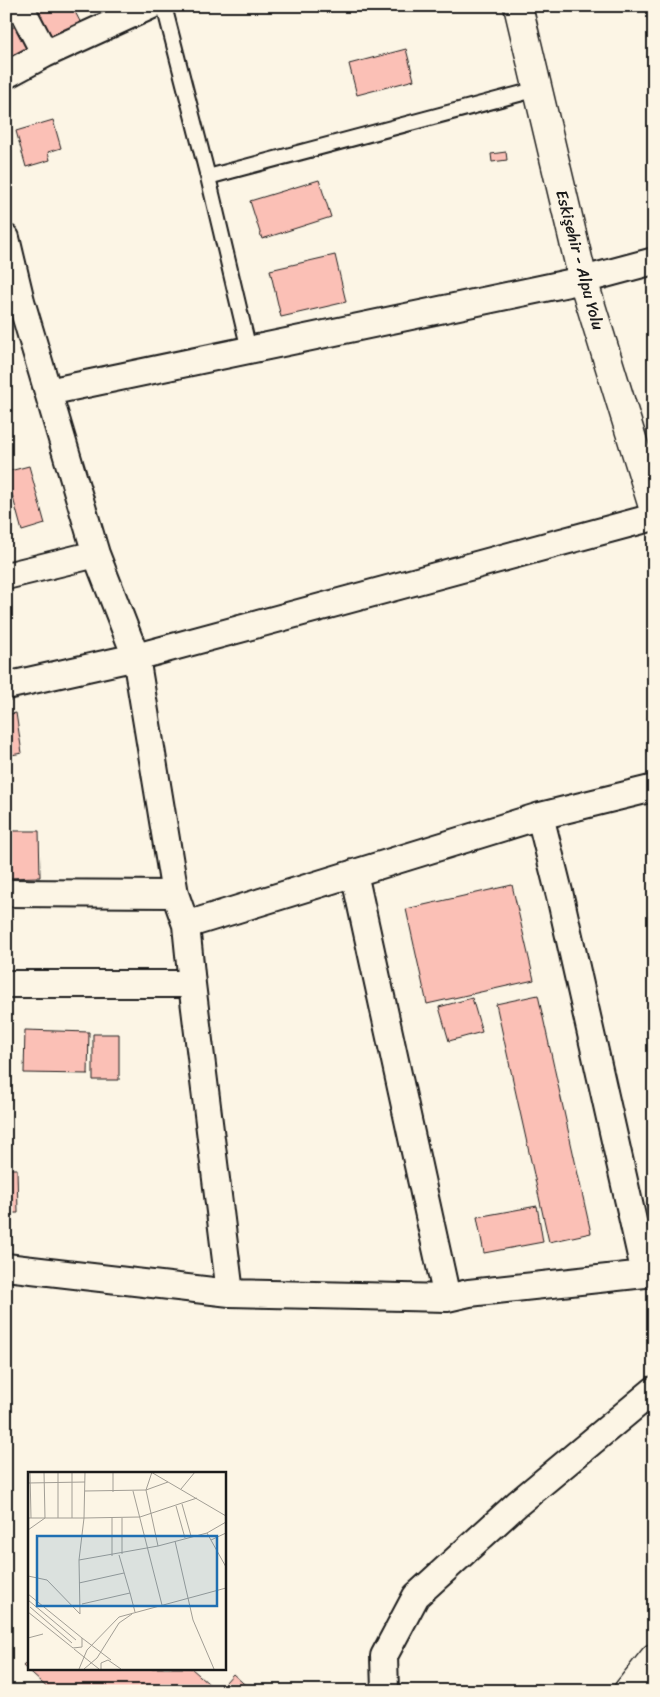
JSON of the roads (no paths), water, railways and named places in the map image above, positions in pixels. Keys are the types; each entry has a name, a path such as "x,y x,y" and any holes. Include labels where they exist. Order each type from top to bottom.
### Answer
{"main road":[{"name":"Eskişehir - Alpu Yolu","path":"518,6 584,280 654,510"},
{"path":"628,1691 654,1658"}],"street":[{"path":"20,6 45,54"},
{"path":"6,75 45,54 150,6"},
{"path":"7,242 14,303 48,392 96,554 136,657 175,894 186,925 230,1293"},
{"path":"48,392 584,280 654,261"},
{"path":"6,686 136,657 654,517"},
{"path":"6,576 96,554"},
{"path":"186,925 540,816 654,788"},
{"path":"6,1267 230,1293 447,1298 469,1293 650,1274 540,816"},
{"path":"354,873 447,1298"},
{"path":"6,893 175,894"},
{"path":"6,984 192,984"},
{"path":"385,1691 384,1656 416,1596 518,1504 654,1390"}],"lane":[{"path":"164,6 208,177 249,350"},
{"path":"208,177 538,89"}]}
